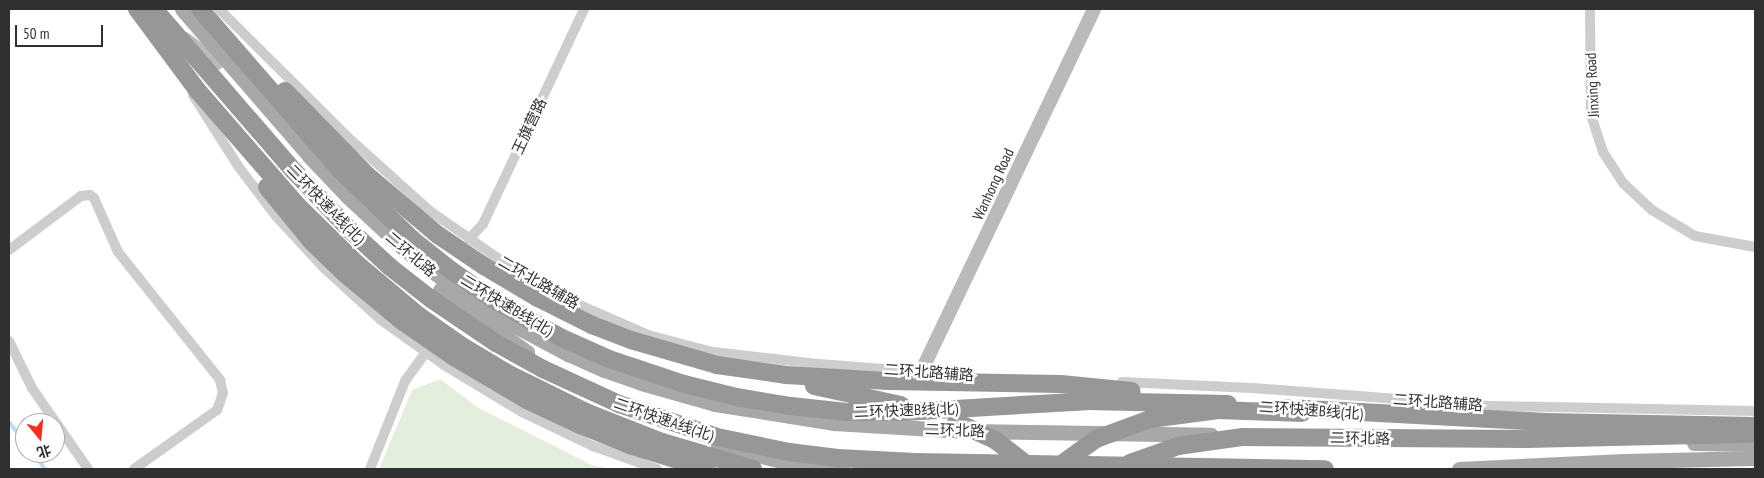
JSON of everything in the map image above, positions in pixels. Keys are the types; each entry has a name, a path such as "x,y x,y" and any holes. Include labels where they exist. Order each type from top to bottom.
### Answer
{"highway":[{"path":"136,9 273,195 312,242 344,273 402,321 478,372 553,412 632,446 707,469"},
{"name":"二环快速A线(北)","path":"154,9 313,192 390,267 438,304 496,343 560,378 619,404 717,437 781,450 838,458 915,462 1325,469"},
{"name":"二环快速B线(北)","path":"199,9 345,175 394,224 452,272 501,305 562,338 634,368 684,384 763,402 866,412 1060,402 1139,401 1511,421 1755,426"},
{"path":"205,9 366,175 402,207 461,252 538,298 592,325 646,344 717,364 887,402 935,415 995,440 1032,469"},
{"path":"198,91 279,185 324,233 377,282 440,331 509,374 586,412 662,442 753,469"},
{"path":"717,364 770,373 836,379 1080,386 1302,413"},
{"path":"1055,469 1096,439 1150,419 1218,410 1445,422 1755,434"},
{"path":"1118,469 1149,455 1178,446 1243,437 1518,439 1755,434"}],"main road":[{"name":"二环北路","path":"171,9 354,203 405,250 460,293 525,332 568,354 641,384 715,404 802,419 930,430 1755,444"},
{"name":"二环北路","path":"182,9 303,162 367,228 444,294 526,351 604,397 690,435 750,454 841,469"},
{"path":"1459,469 1663,459 1755,458"}],"street":[{"path":"136,9 233,158 276,216 298,242 350,294 425,353 484,390 546,425 593,446 657,469"},
{"path":"142,9 221,60"},
{"path":"199,9 221,60"},
{"name":"二环北路辅路","path":"219,9 372,159 430,211 521,273 575,303 626,326 670,342 713,352 761,358 921,372 1226,386 1493,406 1755,411"},
{"name":"王旗营路","path":"469,239 483,224 584,9"},
{"name":"Wanhong Road","path":"921,372 1094,9"},
{"name":"Jinxing Road","path":"1590,9 1591,114 1603,152 1623,183 1652,210 1695,236 1755,247"},
{"path":"9,250 81,196 90,195 94,198 118,252 220,380 223,393 217,410 134,469"},
{"path":"9,341 32,388 88,469"},
{"path":"370,469 405,382 425,353"}],"green space":[{"path":"440,379 477,407 592,465 611,469 379,469 412,390"}],"waterway":[{"path":"9,422 15,430"},
{"path":"40,463 45,469"}]}
